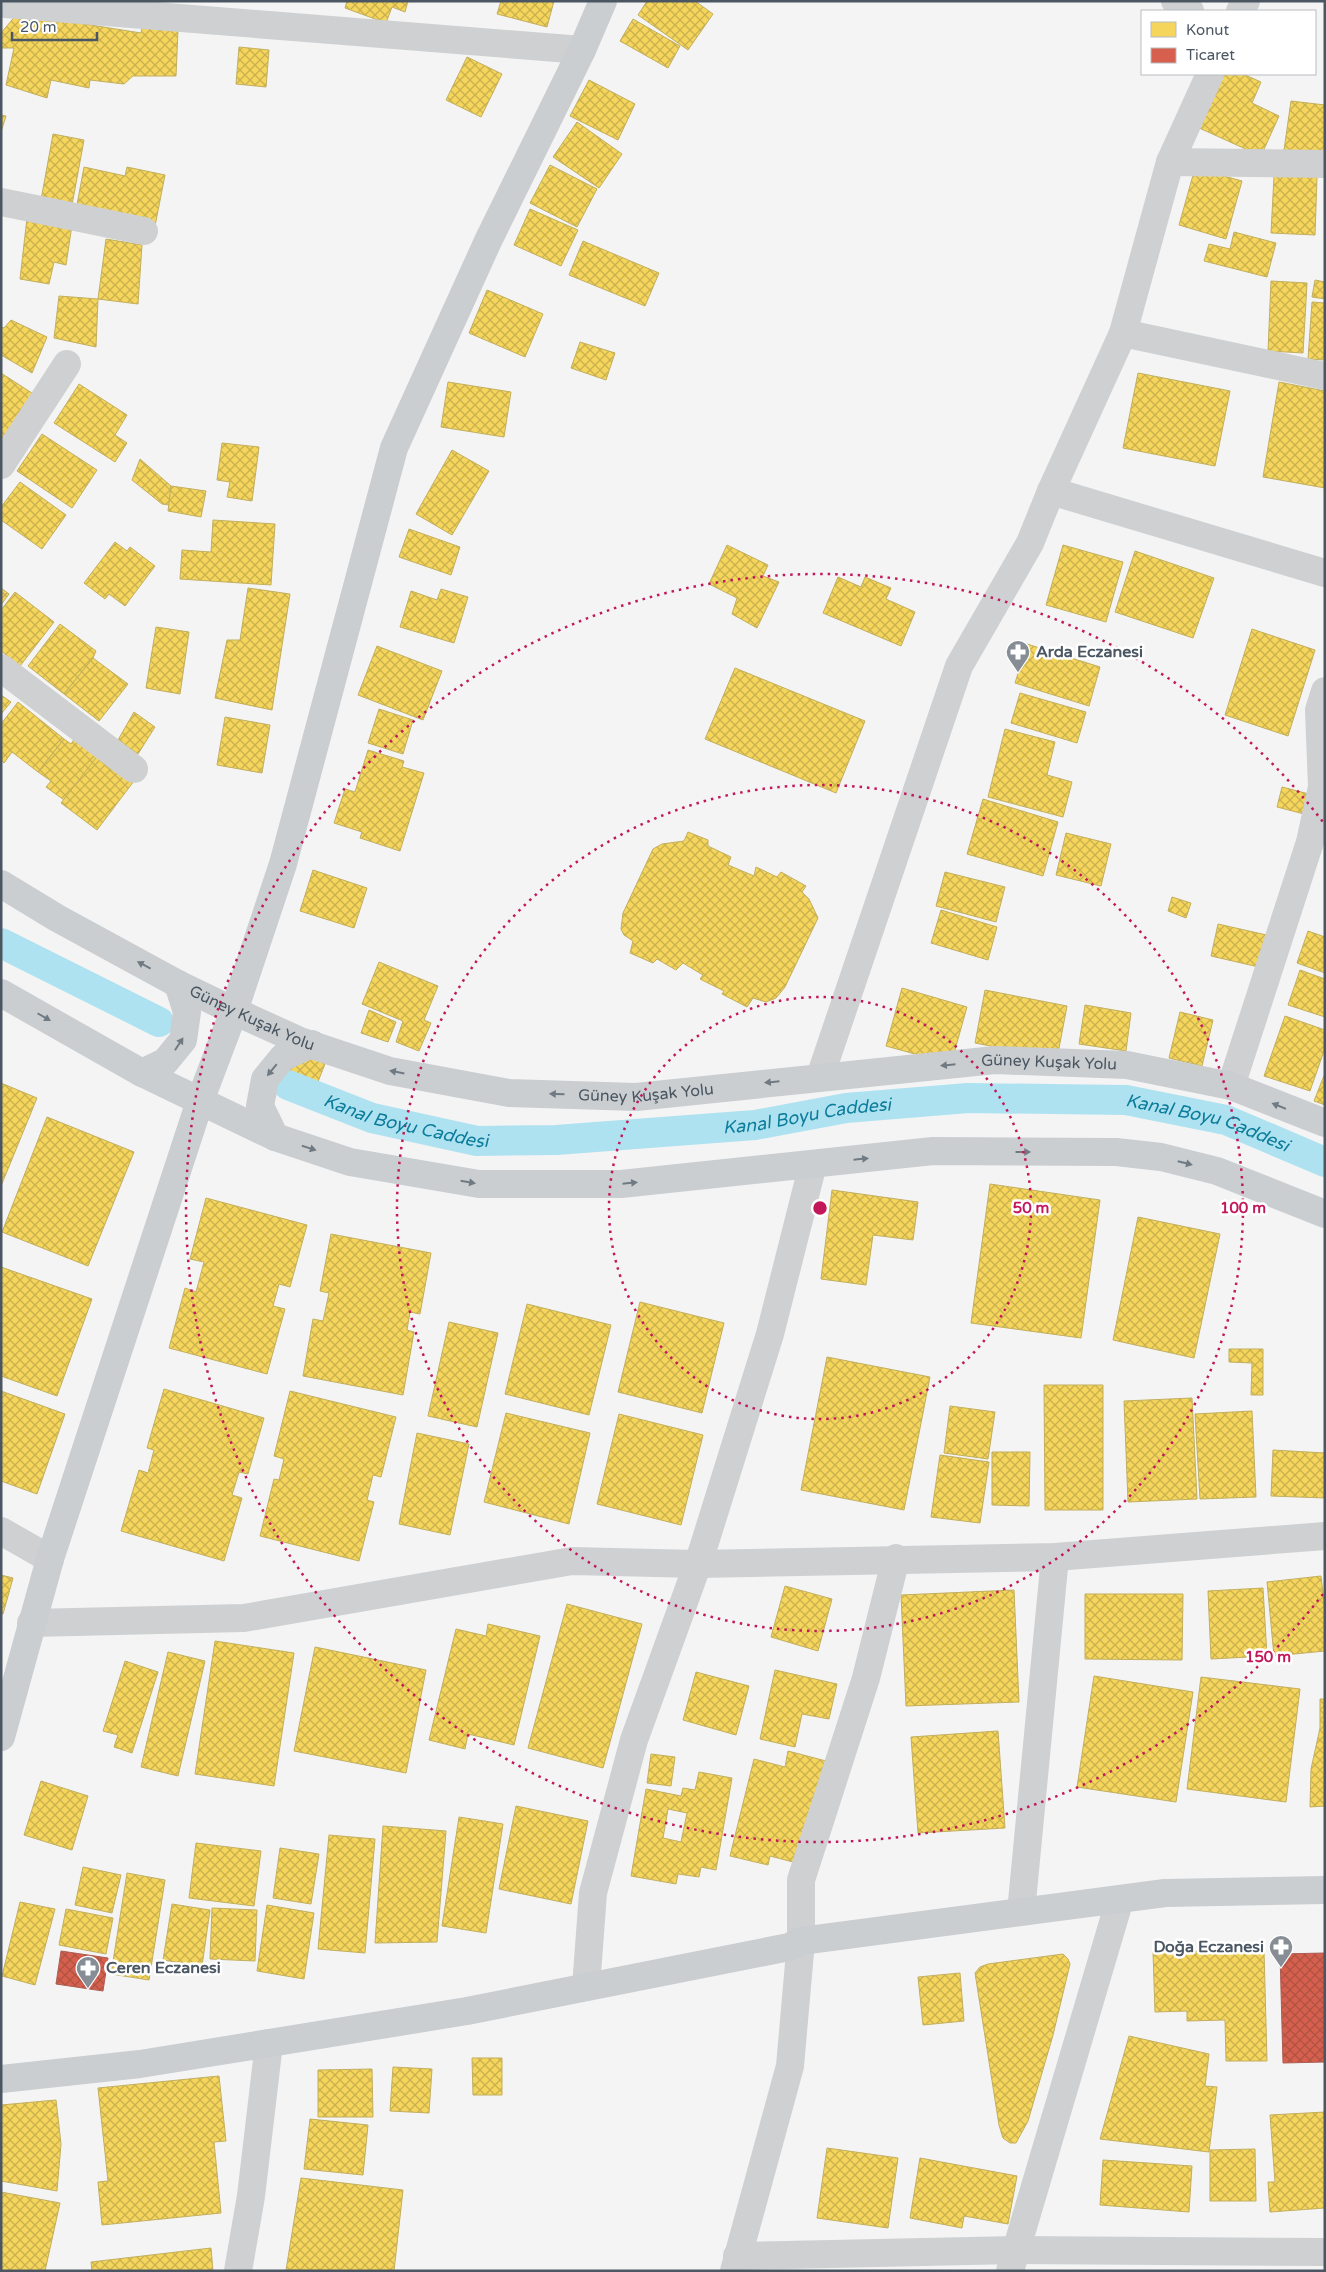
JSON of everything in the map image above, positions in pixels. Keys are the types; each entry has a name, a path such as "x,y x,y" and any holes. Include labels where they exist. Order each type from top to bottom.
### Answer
{"main road":[{"path":"1,1737 50,1559 200,1101 234,1011 283,864 394,448 488,241 582,50 603,1"},
{"name":"Güney Kuşak Yolu","path":"1,884 57,918 178,984 234,1011 312,1044 390,1071 509,1093 636,1096 995,1060 1127,1065 1231,1086 1325,1124"},
{"path":"142,1073 165,1062 182,1040 187,1012 178,984"},
{"path":"1,993 142,1073 275,1137 350,1162 479,1184 621,1184 933,1151 1116,1152 1161,1158 1217,1171 1325,1214"},
{"path":"275,1137 260,1106 264,1079 283,1057 312,1044"},
{"path":"1,2079 140,2064 467,2011 790,1947 801,1941 1165,1893 1325,1890"}],"street":[{"path":"1175,1 1188,10"},
{"path":"4,5 582,50"},
{"path":"820,1077 959,666 1030,543 1051,491 1123,333 1170,162 1210,75"},
{"path":"1170,162 1325,164"},
{"path":"1,202 144,232"},
{"path":"1123,333 1325,376"},
{"path":"1,466 67,364"},
{"path":"1051,491 1325,573"},
{"path":"1,668 134,770"},
{"path":"1231,1086 1318,845 1322,787 1319,710 1325,692"},
{"path":"586,1987 596,1884 634,1740 697,1564 770,1334 813,1164"},
{"path":"1,1531 50,1559"},
{"path":"31,1624 244,1618 572,1561 697,1564 896,1558 1055,1557 1325,1536"},
{"path":"1021,1912 1055,1557"},
{"path":"896,1558 866,1678 800,1880 801,1941 790,2066 736,2263 1013,2260 1325,2252"},
{"path":"1013,2260 1120,1899"},
{"path":"238,2271 251,2196 270,2043"}],"building: Konut":[{"path":"347,1 408,1 405,12 392,7 386,23 345,8"},
{"path":"501,1 554,1 547,27 497,14"},
{"path":"647,1 695,1 713,14 688,50 638,15"},
{"path":"22,8 53,19 141,33 143,23 178,30 176,76 133,76 124,84 90,80 89,88 51,80 47,98 6,85 14,48 1,48 1,33"},
{"path":"633,19 680,46 668,68 620,41"},
{"path":"239,47 269,50 266,87 236,84"},
{"path":"467,57 502,74 481,117 446,100"},
{"path":"1221,75 1245,75 1261,82 1252,103 1279,116 1261,156 1197,127"},
{"path":"589,80 635,104 618,140 570,116"},
{"path":"1291,101 1325,105 1324,155 1284,150"},
{"path":"1,115 6,116 1,132"},
{"path":"577,122 622,154 599,188 553,157"},
{"path":"53,134 84,140 72,205 41,200"},
{"path":"550,165 597,189 577,227 530,203"},
{"path":"84,167 125,176 127,167 165,175 155,226 76,210"},
{"path":"1195,168 1242,181 1226,239 1179,225"},
{"path":"1274,176 1317,177 1315,235 1271,233"},
{"path":"530,209 578,230 561,266 514,245"},
{"path":"27,218 72,225 66,265 54,262 49,284 20,279"},
{"path":"1234,232 1276,243 1267,277 1204,261 1209,244 1230,249"},
{"path":"106,239 142,245 138,304 98,299"},
{"path":"583,241 659,273 645,306 569,275"},
{"path":"1315,280 1325,282 1325,299 1312,297"},
{"path":"1271,281 1307,283 1303,353 1268,351"},
{"path":"487,290 543,314 525,357 469,333"},
{"path":"59,296 98,299 96,347 54,338"},
{"path":"1312,302 1325,303 1325,360 1308,359"},
{"path":"11,320 47,337 32,373 1,355 1,327 4,328"},
{"path":"580,342 615,353 606,380 571,368"},
{"path":"1,373 35,395 1,447"},
{"path":"1138,373 1230,391 1215,466 1123,448"},
{"path":"448,382 511,392 504,437 441,427"},
{"path":"1279,382 1325,391 1325,488 1263,477"},
{"path":"79,384 127,415 115,435 127,443 115,462 54,423"},
{"path":"42,434 97,470 72,508 17,471"},
{"path":"222,443 259,447 252,501 227,497 230,482 217,480"},
{"path":"452,450 489,471 452,535 416,514"},
{"path":"140,459 171,486 169,505 162,504 132,480"},
{"path":"20,482 66,515 42,549 1,520 1,507"},
{"path":"171,486 206,491 201,517 168,511"},
{"path":"213,520 275,524 271,585 180,579 182,550 211,552"},
{"path":"409,529 460,547 451,575 399,557"},
{"path":"115,542 127,551 130,547 155,566 125,606 109,594 105,599 84,583"},
{"path":"727,545 768,565 763,576 779,582 757,628 732,614 737,598 709,584"},
{"path":"1063,545 1123,562 1106,622 1046,605"},
{"path":"1135,551 1214,578 1193,638 1115,612"},
{"path":"838,577 861,587 865,577 891,588 886,599 915,612 901,646 823,613"},
{"path":"1,588 9,594 1,605"},
{"path":"248,588 290,594 272,710 215,698 227,640 240,640"},
{"path":"441,589 468,597 454,643 400,627 411,591 437,600"},
{"path":"15,592 54,622 20,666 1,651 1,610"},
{"path":"60,624 96,651 93,658 64,694 28,666"},
{"path":"156,627 189,632 180,694 146,688"},
{"path":"1252,629 1315,650 1288,736 1225,715"},
{"path":"1027,644 1100,667 1089,706 1015,683"},
{"path":"377,646 442,671 423,720 358,695"},
{"path":"93,658 128,684 99,721 64,694"},
{"path":"735,668 865,721 836,793 705,739"},
{"path":"1020,693 1086,712 1077,743 1011,723"},
{"path":"1,695 11,702 1,714"},
{"path":"18,702 64,739 38,772 12,752 4,763 1,760 1,724"},
{"path":"379,709 413,720 403,754 368,743"},
{"path":"134,712 155,727 138,754 118,740"},
{"path":"225,717 270,725 262,773 217,765"},
{"path":"1005,729 1055,742 1047,775 1072,782 1063,817 988,797"},
{"path":"75,738 98,756 64,800 46,787 51,781 38,772 64,739 71,744"},
{"path":"368,750 404,761 402,767 424,773 400,851 360,838 362,832 334,823 345,789 355,792"},
{"path":"99,754 134,781 97,830 61,803"},
{"path":"1282,787 1313,795 1308,815 1277,807"},
{"path":"983,799 1058,822 1043,876 967,854"},
{"path":"688,832 708,840 708,846 731,857 728,865 754,876 756,867 777,877 781,872 806,886 802,892 809,899 818,918 785,987 776,998 766,1002 753,998 747,1007 722,994 724,991 700,979 703,975 683,963 676,970 657,959 653,963 630,953 633,941 624,935 621,929 623,913 653,849 662,844 684,841"},
{"path":"1066,833 1111,844 1101,886 1056,875"},
{"path":"313,870 367,888 354,928 300,911"},
{"path":"945,872 1005,887 996,922 936,906"},
{"path":"1172,897 1191,903 1186,918 1168,911"},
{"path":"941,910 997,927 988,960 931,943"},
{"path":"1218,924 1271,936 1263,968 1211,956"},
{"path":"1308,931 1325,937 1325,973 1297,963"},
{"path":"379,962 438,986 424,1020 431,1023 419,1051 396,1042 403,1021 362,1004"},
{"path":"1300,970 1325,979 1325,1017 1288,1005"},
{"path":"902,988 967,1007 951,1064 886,1046"},
{"path":"985,990 1067,1006 1057,1059 975,1043"},
{"path":"1085,1005 1131,1013 1126,1051 1079,1044"},
{"path":"369,1010 396,1022 388,1042 361,1033"},
{"path":"1180,1012 1213,1020 1202,1066 1169,1058"},
{"path":"1285,1016 1325,1030 1325,1048 1310,1091 1264,1076"},
{"path":"290,1029 332,1046 310,1102 268,1086"},
{"path":"1325,1073 1325,1105 1314,1101"},
{"path":"1,1083 37,1098 1,1186"},
{"path":"47,1117 134,1152 88,1266 2,1232"},
{"path":"990,1184 1100,1200 1081,1338 971,1323"},
{"path":"832,1190 918,1202 913,1240 873,1235 866,1285 821,1279"},
{"path":"206,1198 307,1225 290,1287 279,1284 273,1306 285,1309 267,1374 169,1348 185,1288 196,1292 204,1262 190,1259"},
{"path":"1138,1217 1220,1234 1194,1358 1113,1340"},
{"path":"331,1234 431,1253 420,1314 410,1312 407,1330 414,1332 403,1395 303,1376 313,1319 323,1321 329,1293 320,1291"},
{"path":"1,1267 92,1299 57,1396 1,1376"},
{"path":"640,1302 724,1323 702,1413 618,1392"},
{"path":"527,1304 611,1325 589,1415 505,1394"},
{"path":"449,1322 498,1333 477,1427 428,1416"},
{"path":"1229,1349 1263,1349 1263,1395 1251,1395 1252,1363 1229,1362"},
{"path":"827,1357 930,1377 904,1510 801,1490"},
{"path":"1044,1385 1103,1385 1103,1510 1045,1510"},
{"path":"164,1389 264,1418 248,1474 239,1472 232,1495 242,1498 224,1561 121,1531 139,1470 148,1473 154,1450 147,1448"},
{"path":"1,1391 65,1414 37,1494 1,1481"},
{"path":"290,1391 396,1417 381,1477 373,1475 367,1500 374,1502 359,1561 260,1536 274,1479 279,1480 284,1459 274,1456"},
{"path":"1192,1398 1197,1499 1128,1502 1124,1401"},
{"path":"950,1406 995,1412 988,1459 944,1453"},
{"path":"1252,1411 1256,1497 1200,1499 1195,1414"},
{"path":"506,1413 590,1433 569,1524 484,1502"},
{"path":"619,1414 703,1435 681,1525 597,1504"},
{"path":"417,1433 469,1444 450,1535 399,1524"},
{"path":"1273,1450 1325,1453 1325,1498 1271,1496"},
{"path":"992,1452 1030,1452 1029,1506 992,1505"},
{"path":"940,1455 989,1462 980,1523 931,1517"},
{"path":"1,1575 13,1578 3,1614 1,1613"},
{"path":"1321,1576 1325,1611 1325,1651 1274,1656 1267,1582"},
{"path":"785,1586 832,1599 818,1651 771,1637"},
{"path":"1263,1588 1267,1656 1211,1659 1208,1591"},
{"path":"1014,1590 1019,1702 906,1706 901,1595"},
{"path":"1085,1594 1183,1594 1182,1660 1085,1659"},
{"path":"567,1604 642,1624 603,1768 528,1748"},
{"path":"488,1624 540,1636 514,1745 468,1734 465,1749 429,1740 456,1629 486,1636"},
{"path":"215,1641 294,1653 274,1786 195,1774"},
{"path":"315,1647 426,1670 406,1773 294,1751"},
{"path":"168,1652 205,1661 178,1776 141,1767"},
{"path":"125,1661 158,1672 132,1753 114,1747 118,1735 103,1731"},
{"path":"775,1670 837,1684 829,1719 802,1714 795,1747 760,1739"},
{"path":"696,1672 749,1686 736,1735 683,1720"},
{"path":"1094,1676 1193,1692 1176,1802 1077,1787"},
{"path":"1201,1677 1300,1689 1286,1802 1187,1789"},
{"path":"1320,1699 1325,1699 1325,1806 1310,1807 1311,1769 1320,1728"},
{"path":"998,1731 1005,1828 918,1833 911,1737"},
{"path":"788,1751 826,1761 793,1862 770,1856 768,1865 730,1856 754,1759 785,1767"},
{"path":"651,1754 675,1757 671,1786 647,1783"},
{"path":"699,1772 732,1778 716,1870 701,1867 699,1877 678,1874 676,1884 631,1876 646,1789 681,1796 683,1788 695,1790","holes":["668,1809 687,1813 681,1842 663,1838"]},
{"path":"41,1781 88,1796 72,1850 24,1835"},
{"path":"516,1806 588,1821 571,1904 499,1889"},
{"path":"459,1817 503,1824 486,1933 442,1926"},
{"path":"383,1826 446,1831 437,1942 375,1943"},
{"path":"329,1835 375,1839 365,1953 318,1949"},
{"path":"196,1843 261,1851 254,1906 189,1898"},
{"path":"280,1848 319,1854 311,1904 273,1898"},
{"path":"83,1867 121,1875 112,1913 75,1905"},
{"path":"127,1873 165,1880 149,1980 111,1974"},
{"path":"20,1902 55,1909 35,1985 2,1976"},
{"path":"172,1904 210,1910 202,1966 163,1960"},
{"path":"267,1905 314,1913 304,1979 257,1971"},
{"path":"212,1908 257,1910 255,1961 210,1959"},
{"path":"66,1909 113,1918 106,1954 59,1945"},
{"path":"1264,1950 1267,2061 1226,2061 1225,2020 1187,2021 1187,2011 1155,2012 1153,1952"},
{"path":"1063,1954 1070,1964 1053,2035 1028,2121 1016,2143 1010,2143 1003,2138 999,2125 975,1973 980,1967 988,1964"},
{"path":"960,1973 964,2021 923,2025 918,1977"},
{"path":"1129,2036 1209,2054 1205,2086 1217,2087 1209,2152 1100,2139"},
{"path":"472,2058 502,2058 502,2095 473,2095"},
{"path":"393,2067 432,2069 429,2113 390,2111"},
{"path":"372,2069 373,2117 318,2117 318,2070"},
{"path":"219,2076 226,2141 214,2142 221,2213 102,2225 98,2182 108,2181 98,2088"},
{"path":"56,2100 61,2144 57,2191 1,2181 1,2105"},
{"path":"1325,2112 1325,2208 1270,2212 1268,2182 1275,2182 1270,2115"},
{"path":"310,2119 368,2125 363,2175 304,2169"},
{"path":"827,2148 898,2158 888,2228 817,2218"},
{"path":"1255,2149 1256,2201 1210,2201 1210,2150"},
{"path":"920,2158 1017,2176 1008,2224 964,2216 962,2228 910,2218"},
{"path":"1103,2160 1192,2166 1189,2212 1100,2205"},
{"path":"301,2178 403,2190 394,2271 286,2270"},
{"path":"1,2192 60,2203 45,2271 1,2271"},
{"path":"211,2248 213,2271 92,2271 91,2262"}],"building: Ticaret":[{"path":"61,1951 108,1958 103,1991 56,1984"},
{"path":"1325,1953 1325,2062 1283,2063 1280,1954"}],"waterway":[{"name":"Kanal Boyu Caddesi","path":"1,943 159,1022"},
{"name":"Kanal Boyu Caddesi","path":"288,1085 372,1118 477,1141 556,1140 755,1125 846,1108 968,1098 1126,1100 1226,1120 1325,1162"}],"place":[{"name":"Arda Eczanesi","path":"1018,673"},
{"name":"Doğa Eczanesi","path":"1281,1968"},
{"name":"Ceren Eczanesi","path":"88,1989"}]}
